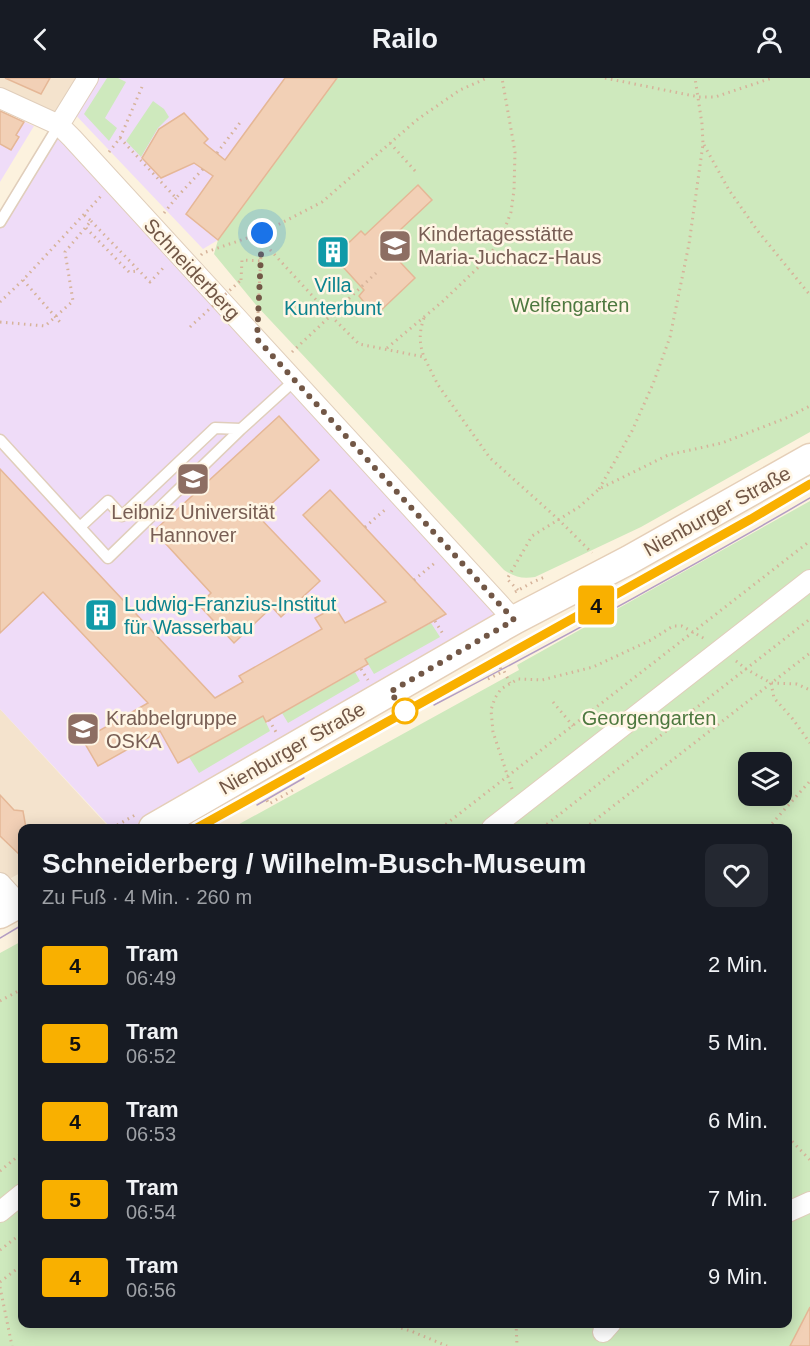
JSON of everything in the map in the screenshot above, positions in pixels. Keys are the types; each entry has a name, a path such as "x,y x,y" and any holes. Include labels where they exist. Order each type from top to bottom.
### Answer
{"street":[{"path":"59,125 88,78"},
{"name":"Schneiderberg","path":"0,98 59,125 72,138 514,620"},
{"name":"Nienburger Straße","path":"160,824 514,620 629,560 810,458"},
{"path":"497,824 810,580"},
{"path":"0,1212 18,1197"},
{"path":"792,1210 810,1202"}],"lane":[{"path":"0,222 59,125"},
{"path":"0,440 108,558 295,380"},
{"path":"122,516 215,428 241,429"},
{"path":"80,527 108,501 135,531"}],"path":[{"path":"203,253 262,233 322,202 418,119 460,90 487,78"},
{"path":"387,348 442,303 485,261 501,239 512,212 515,152 502,78"},
{"path":"605,78 699,97 715,98 772,78"},
{"path":"599,489 632,431 653,384 670,337 689,244 703,144 695,78"},
{"path":"113,148 120,138 141,87"},
{"path":"217,153 242,120"},
{"path":"120,138 176,198"},
{"path":"390,143 416,172"},
{"path":"703,144 729,190 751,222 810,295"},
{"path":"169,206 203,169"},
{"path":"0,302 114,183"},
{"path":"84,215 150,282 178,254"},
{"path":"0,322 45,326 73,301 65,252 91,221"},
{"path":"86,228 129,272 139,271"},
{"path":"257,339 262,233"},
{"path":"262,240 359,344 424,357"},
{"path":"190,327 241,280 242,260 261,261"},
{"path":"280,363 376,273"},
{"path":"23,280 60,322"},
{"path":"424,317 420,328 420,345 424,357 438,385 489,458 559,520 594,555"},
{"path":"518,590 507,579 532,536 579,507 599,489 668,455 722,443 810,406"},
{"path":"365,527 401,496"},
{"path":"446,824 810,540"},
{"path":"414,580 451,550"},
{"path":"547,824 810,619"},
{"path":"435,621 446,639"},
{"path":"500,754 493,732 491,710 501,689 518,679 542,680 593,667 651,640 674,626 682,626"},
{"path":"590,824 810,652"},
{"path":"499,653 498,660 501,670 504,671 510,683"},
{"path":"361,669 366,676"},
{"path":"489,679 504,671"},
{"path":"771,683 797,684 810,690"},
{"path":"771,683 774,698 810,743"},
{"path":"553,702 573,726"},
{"path":"269,720 274,728"},
{"path":"772,824 810,781"},
{"path":"259,787 268,804 295,789"},
{"path":"0,1001 18,991"},
{"path":"792,1141 810,1160"},
{"path":"0,1171 18,1156"},
{"path":"0,1250 18,1236"},
{"path":"0,1282 18,1268"},
{"path":"0,1287 12,1346"},
{"path":"401,1328 447,1346"},
{"path":"516,1328 517,1346"}],"shaded area":[{"path":"0,78 88,78 59,125 0,98"},
{"path":"88,78 337,78 218,240 203,249 69,108"},
{"path":"0,111 34,126 0,182"},
{"name":"Leibniz Universität Hannover","path":"59,125 514,620 159,824 107,824 0,709 0,222"},
{"path":"0,709 106,824 18,824 18,874 0,884"}],"green space":[{"path":"107,78 118,78 126,82 105,118 117,128 109,141 84,114"},
{"name":"Welfengarten","path":"337,78 810,78 810,432 641,527 535,577 519,577 504,570 256,305 214,254 218,240"},
{"path":"153,101 164,109 169,117 158,128 141,157 126,141"},
{"name":"Georgengarten","path":"810,501 810,1346 0,1346 0,953 18,943 18,1328 792,1328 792,824 239,824 519,670 517,665"},
{"path":"431,623 440,637 374,674 365,659"},
{"path":"355,672 360,681 288,723 282,713"},
{"path":"263,716 270,731 199,773 189,757"}],"building":[{"path":"5,78 50,78 41,94"},
{"path":"285,78 337,78 218,240 186,214 213,176 194,163 161,178 142,158 159,129 184,113 208,139 204,143 225,160"},
{"path":"0,111 24,122 11,150 0,144"},
{"path":"418,185 432,200 384,245 415,278 375,316 359,296 364,290 334,257 361,231 365,235"},
{"path":"279,416 319,460 258,516 320,581 281,617 272,607 234,643 199,605 211,593 154,531"},
{"path":"0,469 215,698 243,682 239,676 322,629 315,618 335,607 345,623 386,602 303,515 330,490 446,614 365,659 368,664 266,722 263,716 178,763 160,731 98,766 84,742 96,735 95,733 148,703 43,592 0,633"},
{"path":"0,795 14,810 23,811 25,824 18,824 18,853 0,836"},
{"path":"810,1307 810,1346 790,1346"}],"tram line":[{"path":"204,824 810,484"},
{"name":"4","path":"204,824 810,484"},
{"path":"434,705 623,604 810,498"},
{"path":"257,805 304,778"},
{"path":"0,938 18,927"}],"place":[{"name":"Kindertagesstätte Maria-Juchacz-Haus","path":"395,246"},
{"name":"Villa Kunterbunt","path":"333,252"},
{"name":"Leibniz Universität Hannover","path":"193,479"},
{"name":"Ludwig-Franzius-Institut für Wasserbau","path":"101,615"},
{"name":"Krabbelgruppe OSKA","path":"83,729"}],"route":[{"path":"262,233 257,339 514,620 390,692 405,711"}]}
